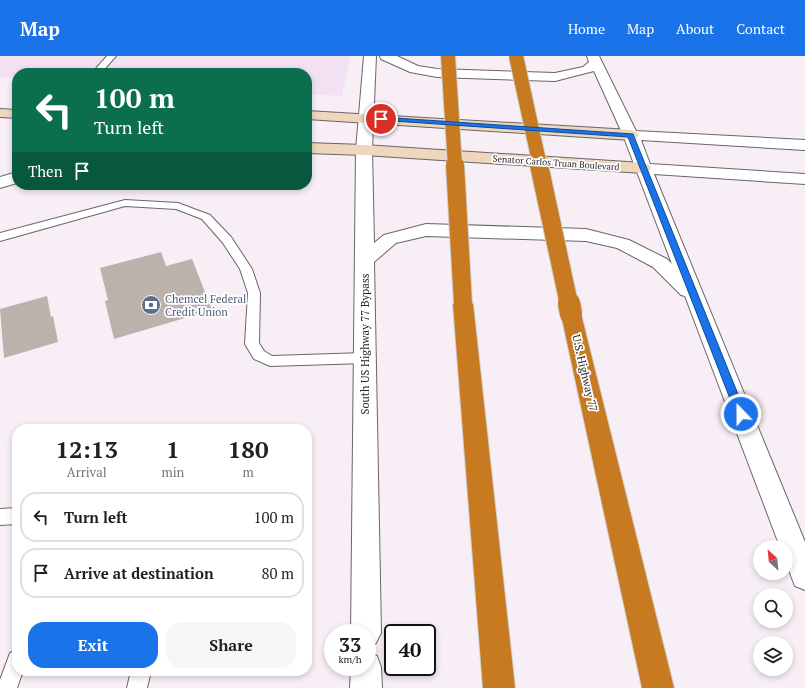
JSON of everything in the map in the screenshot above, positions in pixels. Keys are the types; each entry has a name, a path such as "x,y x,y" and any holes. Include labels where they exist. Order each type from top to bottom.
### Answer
{"highway":[{"path":"448,56 463,304 499,688"},
{"name":"U.S. Highway 77","path":"516,56 571,314 658,688"}],"main road":[{"path":"0,113 12,114"},
{"path":"312,115 631,135"},
{"name":"Senator Carlos Truan Boulevard","path":"312,148 364,150 643,168"}],"street":[{"name":"South US Highway 77 Bypass","path":"366,624 364,150 370,56"},
{"path":"386,56 415,69 437,73 555,77 587,70 595,59 631,135 805,576"},
{"path":"631,135 805,145"},
{"name":"Senator Carlos Truan Boulevard","path":"643,168 805,179"},
{"path":"0,182 12,178"},
{"path":"364,260 390,239 426,230 586,235 623,244 660,263 694,297"},
{"path":"366,676 366,688"}],"lane":[{"path":"101,68 112,56"},
{"path":"0,237 125,203 178,206 206,217 227,240 246,269 254,293 252,344 259,355 270,361 365,358"},
{"path":"0,517 12,516"},
{"path":"7,688 12,674"},
{"path":"137,688 140,676"}],"shaded area":[{"path":"0,56 350,56 342,96 312,94 312,68 12,68 12,78 0,77"}],"building":[{"name":"Chemcel Federal Credit Union","path":"161,252 166,266 192,259 212,310 114,339 105,301 108,300 100,268"},
{"path":"47,296 58,342 4,358 0,309"}],"place":[{"name":"Chemcel Federal Credit Union","path":"151,305"}],"route":[{"path":"381,119 631,135 741,414"}]}
